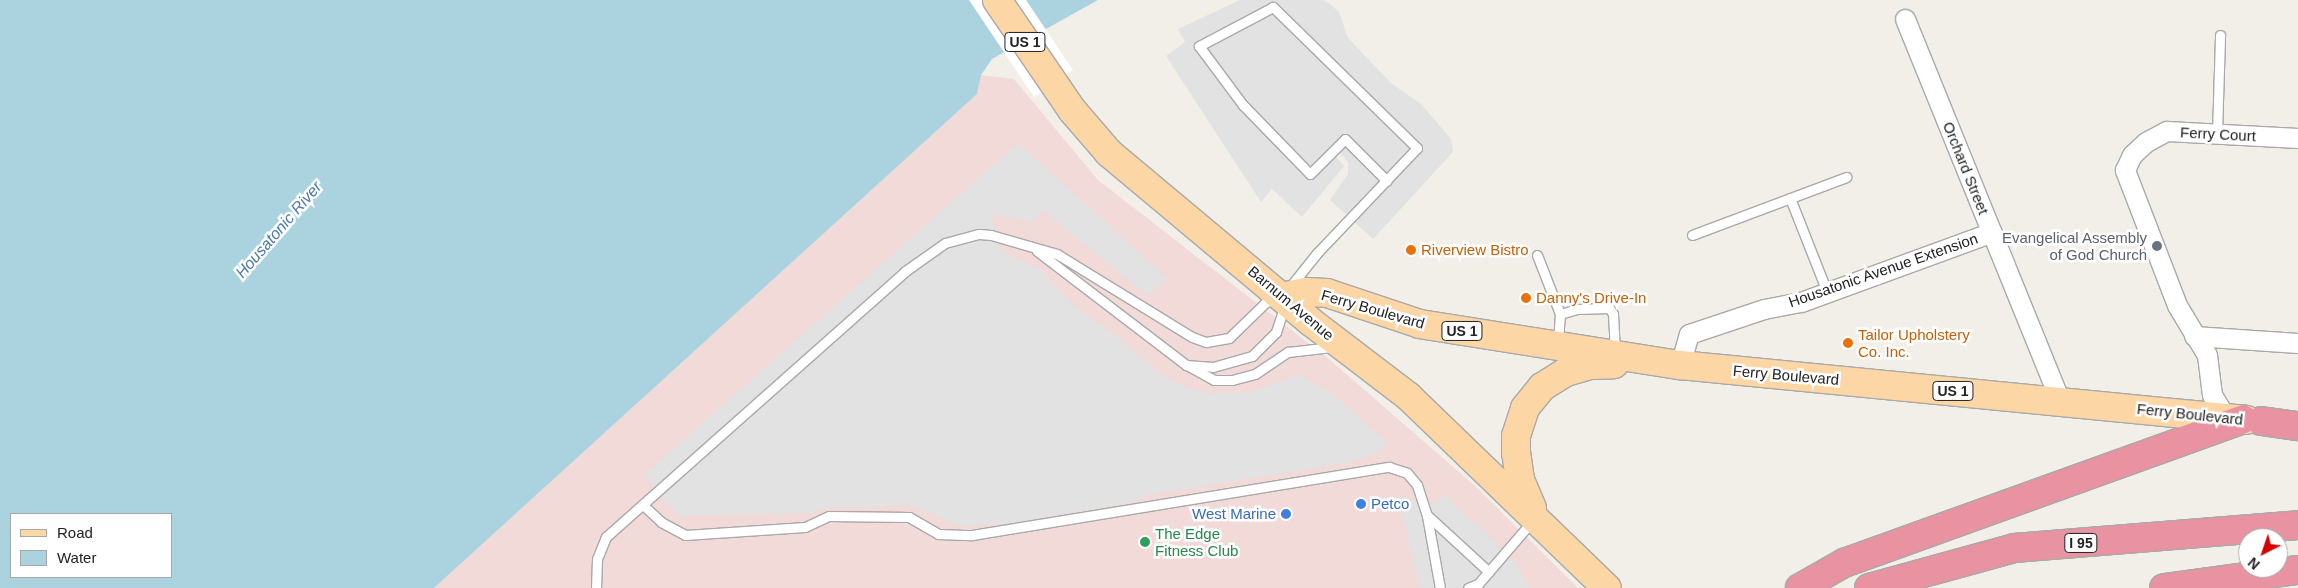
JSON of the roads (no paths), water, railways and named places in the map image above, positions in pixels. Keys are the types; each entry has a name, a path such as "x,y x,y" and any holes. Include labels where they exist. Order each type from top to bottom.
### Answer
{"highway":[{"path":"1800,588 1844,563 2243,419 2298,426"},
{"name":"I 95","path":"1869,588 2014,548 2298,525"},
{"path":"2164,588 2298,570"}],"main road":[{"name":"Barnum Avenue","path":"997,0 1082,124 1115,158 1282,297 1409,397 1536,516 1607,588"},
{"name":"Ferry Boulevard","path":"1282,297 1306,292 1327,293 1420,324 1557,347 1680,364 2243,419 2298,420"},
{"path":"1536,516 1520,480 1516,453 1518,426 1529,401 1548,381 1566,372 1590,365 1645,359"},
{"name":"US 1","path":"2243,419 2298,438"}],"street":[{"name":"Orchard Street","path":"1905,19 2060,401"},
{"name":"Ferry Court","path":"2243,419 2212,395 2207,355 2177,305 2125,170 2132,154 2146,142 2166,131 2298,138"},
{"name":"Housatonic Avenue Extension","path":"1680,364 1689,334 1827,292 1992,232"},
{"path":"2194,336 2298,342"}],"lane":[{"path":"595,587 597,558 606,537 932,251 979,234 1000,236 1036,250 1057,254 1192,337 1206,342 1230,338 1265,303 1282,297 1318,253 1418,148 1273,7 1199,46 1243,105 1310,174 1345,139 1386,181"},
{"path":"2217,134 2220,35"},
{"path":"1692,235 1846,177"},
{"path":"1790,198 1827,292"},
{"path":"1036,250 1186,365 1214,380 1232,380 1255,374 1288,352 1343,346"},
{"path":"1537,255 1560,314 1557,347"},
{"path":"1186,365 1213,368 1252,356 1268,343 1281,323 1285,310 1282,297"},
{"path":"1560,314 1576,309 1608,308 1613,314 1616,354"},
{"path":"643,505 661,522 685,535 805,527 829,516 908,517 938,534 972,535 1389,467 1408,473 1417,486 1427,515 1440,588"},
{"path":"1427,515 1489,572"},
{"path":"1468,588 1478,584 1536,516"}],"water":[{"name":"Housatonic River","path":"0,0 1098,0 992,59 981,75 977,94 434,588 0,588"}],"place":[{"name":"Evangelical Assembly of God Church","path":"2157,246"},
{"name":"Riverview Bistro","path":"1411,250"},
{"name":"Danny's Drive-In","path":"1526,298"},
{"name":"Tailor Upholstery Co. Inc.","path":"1848,343"},
{"name":"Petco","path":"1361,504"},
{"name":"West Marine","path":"1286,514"},
{"name":"The Edge Fitness Club","path":"1145,542"}]}
